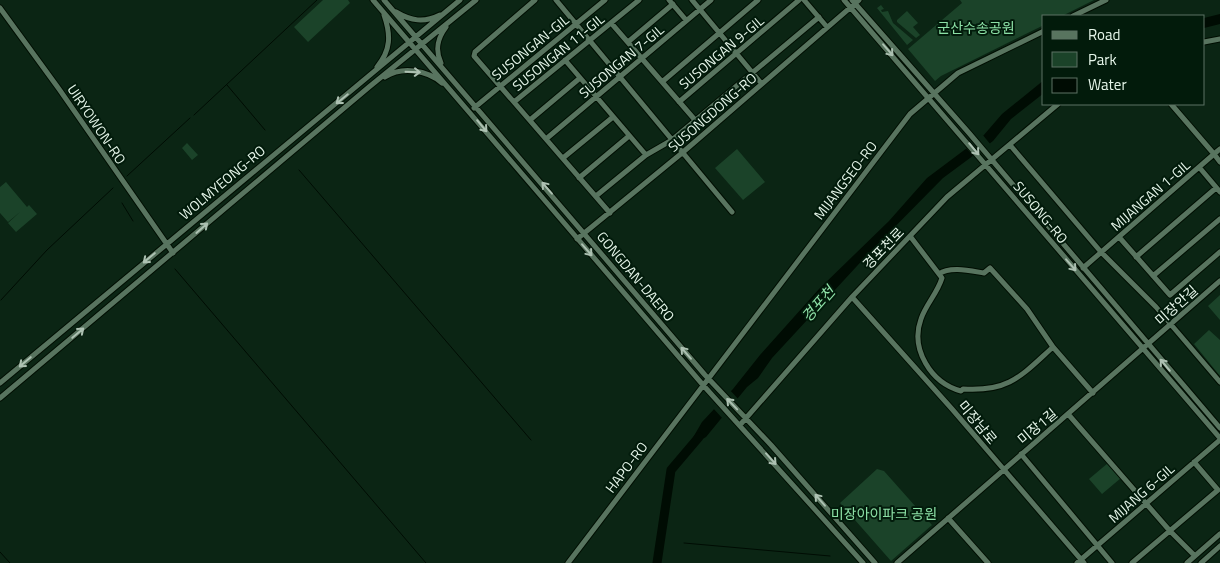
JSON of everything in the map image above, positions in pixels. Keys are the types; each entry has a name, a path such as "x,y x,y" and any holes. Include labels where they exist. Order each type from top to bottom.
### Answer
{"street":[{"name":"GONGDAN-DAERO","path":"374,0 712,396 863,563"},
{"name":"GONGDAN-DAERO","path":"384,0 708,378 876,563"},
{"name":"WOLMYEONG-RO","path":"0,383 460,0"},
{"path":"422,44 476,0"},
{"path":"535,0 475,52 474,56 610,213"},
{"path":"556,0 732,212"},
{"name":"SUSONGAN-GIL","path":"469,112 605,0"},
{"name":"SUSONGAN 11-GIL","path":"514,102 640,0"},
{"path":"692,0 761,83"},
{"name":"SUSONGAN 7-GIL","path":"546,139 711,0"},
{"path":"662,82 758,0"},
{"name":"SUSONGAN 9-GIL","path":"679,102 799,0"},
{"path":"804,0 827,27"},
{"name":"SUSONG-RO","path":"844,0 854,3 964,137 988,160 1082,268 1220,439"},
{"path":"1075,15 1106,0"},
{"path":"628,42 671,2 686,20"},
{"name":"SUSONGDONG-RO","path":"577,238 682,153 854,3"},
{"path":"389,6 412,20 431,19 444,13"},
{"name":"UIRYOWON-RO","path":"0,8 173,253"},
{"path":"364,80 379,64 390,44 389,29 382,10"},
{"path":"596,196 646,154 672,140 819,17"},
{"path":"450,76 441,62 437,49 442,33 452,20"},
{"path":"612,24 695,120"},
{"name":"MIJANGSEO-RO","path":"703,385 902,124 931,95 958,73 1042,32"},
{"path":"1205,42 1220,39"},
{"name":"WOLMYEONG-RO","path":"0,398 422,44"},
{"path":"565,60 646,154"},
{"path":"369,87 389,75 415,71 424,72 438,79 453,92"},
{"path":"530,120 580,78"},
{"name":"SUSONG-RO","path":"931,95 969,133 988,160 1146,347 1220,428"},
{"name":"경포천로","path":"739,424 852,297 947,196 988,160 1057,105"},
{"path":"1172,105 1220,162"},
{"path":"563,158 613,117"},
{"path":"579,178 629,136"},
{"path":"1010,144 1101,252 1171,325 1220,382"},
{"name":"MIJANGAN 1-GIL","path":"1082,268 1220,149"},
{"path":"1136,257 1218,190 1199,167"},
{"path":"1153,276 1220,219"},
{"path":"910,236 942,278 937,293 920,320 917,339 922,358 943,383 961,391 963,389 995,388 1017,378 1053,347"},
{"path":"1119,237 1170,295 1220,252"},
{"path":"939,274 943,271 953,270 984,272 990,268 1027,310 1053,347 1093,392"},
{"name":"미장안길","path":"1146,347 1220,281"},
{"name":"미장남로","path":"852,297 952,409 1081,562"},
{"name":"미장1길","path":"897,563 1003,469 1146,347"},
{"name":"HAPO-RO","path":"568,563 703,385"},
{"path":"1068,414 1170,531 1193,554"},
{"name":"MIJANG 6-GIL","path":"1081,562 1220,439"},
{"path":"1021,454 1112,563"},
{"path":"1132,563 1219,491 1194,462"},
{"path":"948,518 988,563"},
{"path":"1187,563 1220,534"},
{"path":"1201,563 1220,546"}],"green space":[{"path":"323,0 348,0 350,3 308,42 294,27"},
{"name":"군산수송공원","path":"960,0 1094,0 1064,15 1042,15 1042,26 941,76 935,81 908,49 962,3"},
{"path":"881,5 884,9 881,10 882,12 888,11 893,23 913,40 907,45 877,8"},
{"path":"907,11 918,23 913,27 920,35 916,38 897,22"},
{"path":"187,143 198,155 192,160 182,148"},
{"path":"737,149 765,182 743,200 715,168"},
{"path":"6,182 27,207 29,205 37,214 16,232 8,223 20,212 8,222 0,213 0,187"},
{"path":"1220,295 1220,320 1208,306"},
{"path":"1209,330 1220,340 1220,376 1194,344"},
{"path":"1108,463 1121,478 1102,494 1089,479"},
{"name":"미장아이파크 공원","path":"877,469 884,471 932,525 891,561 840,503"}],"water":[{"path":"1220,14 1220,24 1205,28 1205,18"},
{"path":"1042,82 1042,95 1011,119 993,141 943,178 869,253 772,358 758,378 747,387 706,437 687,448 702,422 819,289 889,221 927,178 983,136 1002,114"}],"pier":[{"path":"982,134 991,145 975,158 965,147"},
{"path":"729,389 740,401 723,419 712,407"}],"waterway":[{"path":"194,115 317,0"},
{"path":"227,85 265,130"},
{"path":"127,176 190,118"},
{"path":"299,170 531,440"},
{"path":"1,300 47,250 113,188"},
{"path":"122,203 133,221"},
{"path":"175,269 426,563"},
{"name":"경포천","path":"657,563 671,470 699,437"},
{"path":"684,543 830,556"},
{"path":"0,552 10,563"}]}
